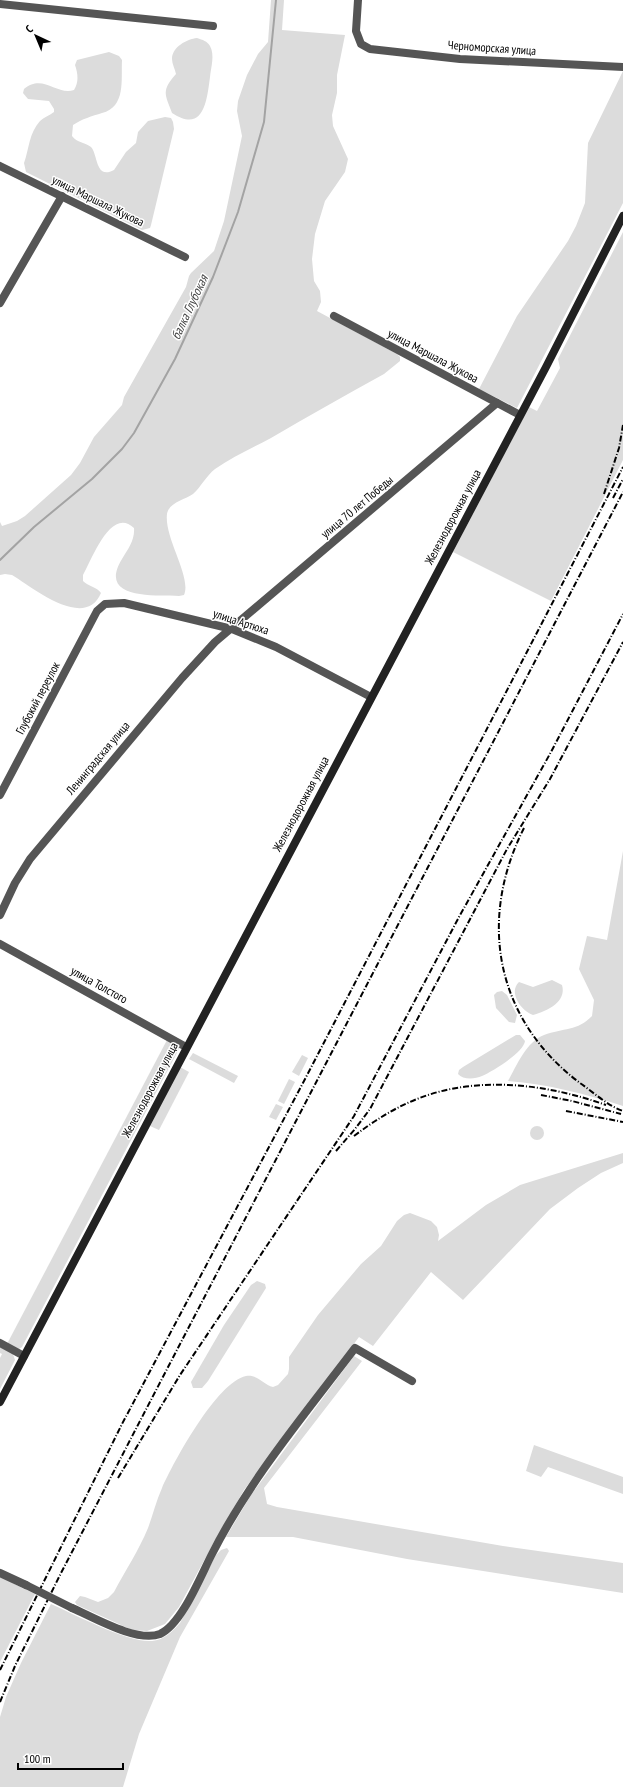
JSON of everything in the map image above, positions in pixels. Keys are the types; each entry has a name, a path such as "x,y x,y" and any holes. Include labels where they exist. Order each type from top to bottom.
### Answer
{"main road":[{"name":"Железнодорожная улица","path":"0,1402 372,697 623,216"}],"street":[{"name":"Черноморская улица","path":"358,0 356,31 361,44 370,49 460,59 623,68"},
{"path":"0,4 213,26"},
{"name":"улица Маршала Жукова","path":"0,166 185,257"},
{"path":"0,303 62,196"},
{"name":"улица Маршала Жукова","path":"334,316 520,415"},
{"name":"улица 70 лет Победы","path":"232,629 497,403"},
{"name":"улица Артюха","path":"97,611 104,604 124,603 232,629 276,647 372,697"},
{"name":"Глубокий переулок","path":"0,795 97,611"},
{"name":"Ленинградская улица","path":"0,915 14,883 45,841 182,678 215,642 232,629"},
{"name":"улица Толстого","path":"0,944 186,1047"},
{"path":"0,1343 24,1356"},
{"path":"0,1572 72,1608 135,1634 155,1635 166,1630 172,1625 183,1610 218,1542 254,1482 355,1348 412,1381"}],"shaded area":[{"path":"271,0 284,0 282,30 345,35 337,75 337,93 332,115 333,126 348,159 345,172 325,201 315,234 312,259 314,281 320,291 321,302 317,311 397,354 400,357 400,361 384,374 215,469 193,494 174,504 168,510 167,524 184,578 184,595 144,595 123,588 117,582 116,572 131,544 134,532 134,528 126,523 118,524 110,529 103,537 83,575 83,581 101,593 93,604 83,608 71,607 58,603 12,575 0,575 0,522 2,526 17,521 25,516 71,475 80,463 94,437 122,405 124,397 186,287 189,276 214,251 224,221 242,136 237,111 238,101 247,75 258,54 268,42"},
{"path":"197,38 203,40 210,46 212,61 205,104 202,112 197,117 191,119 183,118 172,113 166,97 166,89 176,74 172,63 174,51 181,44"},
{"path":"109,52 119,56 122,60 122,84 119,99 110,110 83,119 73,125 72,136 76,140 91,147 100,169 103,172 108,172 114,170 126,152 136,143 138,132 148,121 165,117 171,118 174,129 151,225 150,228 142,230 26,172 24,163 36,126 43,118 54,112 54,109 49,101 28,99 23,93 24,89 37,83 62,90 74,90 77,81 75,65 77,60"},
{"path":"623,71 623,203 517,408 479,389 517,316 568,241 576,226 585,203 588,143"},
{"path":"623,232 623,460 551,601 453,552 529,407 537,411 560,368 558,359"},
{"path":"623,851 623,1106 566,1090 538,1084 508,1081 527,1048 538,1038 544,1035 576,1027 587,1021 592,1016 594,1000 579,969 587,936 607,940"},
{"path":"552,980 562,985 563,991 559,1001 550,1008 533,1015 524,1010 515,996 516,986 519,982 533,987"},
{"path":"502,991 507,995 517,1015 515,1023 509,1022 496,1008 494,995 497,992"},
{"path":"516,1035 520,1035 525,1041 523,1045 514,1056 500,1066 487,1074 476,1078 466,1078 458,1074 459,1070 463,1067"},
{"path":"167,1040 180,1047 22,1347 19,1349 7,1344"},
{"path":"193,1053 238,1076 234,1083 189,1059"},
{"path":"302,1055 308,1058 299,1076 292,1072"},
{"path":"180,1067 189,1072 159,1130 150,1126"},
{"path":"289,1079 295,1082 284,1104 278,1101"},
{"path":"276,1104 283,1107 276,1120 269,1117"},
{"path":"537,1126 542,1128 544,1133 542,1138 537,1140 532,1138 530,1133 532,1128"},
{"path":"623,1153 623,1163 601,1173 550,1209 463,1300 431,1272 373,1346 359,1337 244,1490 179,1607 165,1624 147,1631 132,1630 77,1605 75,1602 80,1596 98,1602 108,1598 114,1592 144,1536 160,1493 176,1460 198,1424 222,1392 235,1381 246,1376 253,1376 269,1386 273,1387 278,1385 288,1374 289,1357 318,1315 361,1264 381,1246 397,1221 404,1215 410,1213 431,1221 437,1227 439,1235 438,1241 486,1205 520,1185"},
{"path":"257,1281 265,1284 266,1288 208,1381 202,1388 193,1388 191,1382 224,1325 251,1285"},
{"path":"0,1347 13,1354 15,1360 0,1389 0,1358 2,1354 0,1353"},
{"path":"354,1356 362,1361 264,1488 267,1504 277,1507 503,1546 623,1563 623,1593 407,1559 293,1537 226,1537 251,1495"},
{"path":"534,1445 623,1477 623,1494 548,1467 541,1477 526,1471"},
{"path":"227,1548 229,1551 180,1637 139,1734 123,1787 0,1787 0,1717 6,1697 21,1663 51,1604 116,1633 142,1640 152,1641 160,1639 168,1635 180,1623 216,1555 221,1550"},
{"path":"0,1577 35,1594 0,1662"}],"waterway":[{"name":"балка Глубокая","path":"0,560 34,527 92,479 122,449 134,433 175,359 213,277 238,212 264,122 276,0"}],"railway":[{"path":"604,494 619,448 623,425"},
{"path":"0,1670 122,1424 304,1081 623,467"},
{"path":"613,498 623,479"},
{"path":"0,1702 15,1666 61,1573 623,492"},
{"path":"118,1478 180,1375 354,1116 459,917 551,752 623,614"},
{"path":"336,1151 370,1109 507,849 550,779 623,642"},
{"path":"524,828 509,863 501,898 499,933 503,967 513,999 529,1030 552,1058 580,1083 612,1106 623,1111"},
{"path":"354,1136 384,1115 400,1106 440,1092 464,1087 512,1085 536,1088 560,1092 606,1105"},
{"path":"541,1095 572,1101 621,1114"},
{"path":"566,1111 623,1122"}]}
